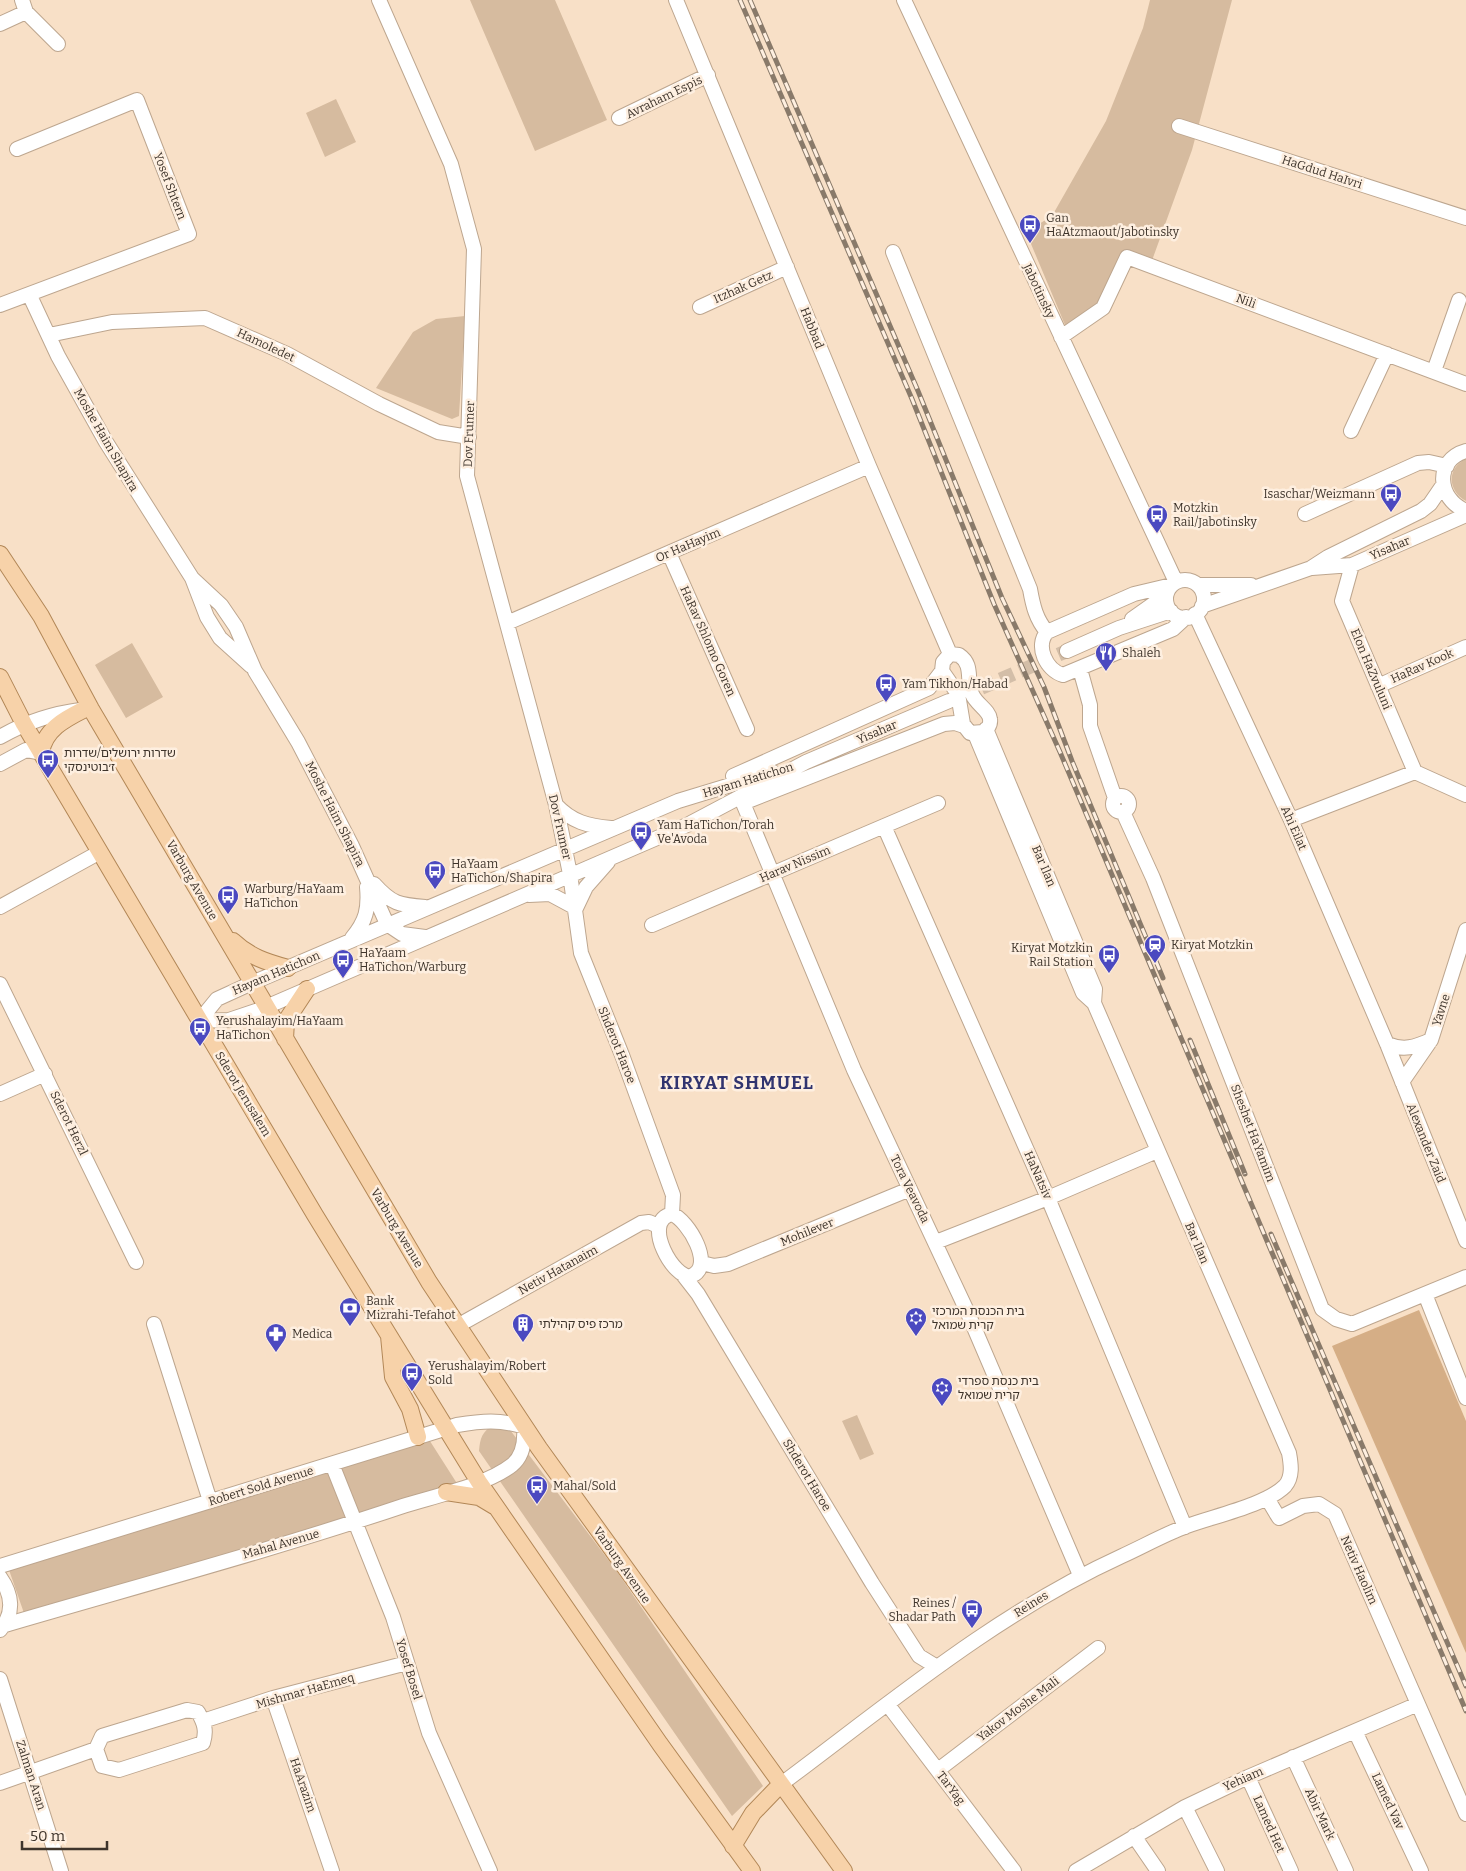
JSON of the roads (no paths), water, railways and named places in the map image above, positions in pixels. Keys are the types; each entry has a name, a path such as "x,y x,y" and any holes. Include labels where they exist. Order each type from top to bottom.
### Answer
{"main road":[{"name":"Varburg Avenue","path":"0,554 41,616 87,709 222,930 411,1252 524,1427 780,1785 844,1871"},
{"name":"Sderot Jerusalem","path":"0,677 24,724 199,1020 447,1428"},
{"path":"42,753 45,742 60,722 87,709"},
{"path":"222,930 252,956 288,968"},
{"path":"285,1039 286,1021 307,990"},
{"path":"389,1334 393,1377 410,1409 418,1437"},
{"path":"447,1428 479,1482 660,1744 752,1871"},
{"path":"446,1492 479,1497 498,1509"},
{"name":"Reines","path":"733,1846 753,1812 780,1785"}],"street":[{"name":"Dov Frumer","path":"379,0 451,164 474,249 468,476 556,805 570,874"},
{"name":"Habbad","path":"676,0 869,466 950,654"},
{"name":"Jabotinsky","path":"904,0 1060,337 1171,587"},
{"path":"0,24 24,6 58,44"},
{"name":"Avraham Espis","path":"619,118 708,75"},
{"name":"Yosef Shtern","path":"0,304 30,296 188,234 137,100 17,148"},
{"name":"HaGdud HaIvri","path":"1179,126 1466,218"},
{"path":"893,252 1030,589 1033,608 1039,622 1047,632 1134,594 1171,587 1190,580 1198,585 1203,595 1194,612 1171,612 1119,628 1066,651"},
{"name":"Nili","path":"1060,337 1103,308 1126,257 1466,384"},
{"name":"Itzhak Getz","path":"700,307 787,268"},
{"name":"Moshe Haim Shapira","path":"30,296 106,442 192,578 207,617 220,638 255,670"},
{"path":"1434,371 1459,300"},
{"name":"Hamoledet","path":"49,335 112,322 205,318 287,354 379,404 438,432 470,437"},
{"path":"1351,431 1387,354"},
{"path":"1464,450 1447,466 1443,485 1451,502 1466,511"},
{"path":"1305,514 1418,463 1429,462 1447,466"},
{"name":"Or HaHayim","path":"507,623 869,466"},
{"name":"Yisahar","path":"1312,568 1328,556 1421,511 1430,504 1443,485"},
{"name":"Yisahar","path":"1047,632 1042,641 1045,660 1052,668 1063,675 1173,629 1194,612 1261,585 1312,568 1352,565 1466,516"},
{"name":"HaRav Shlomo Goren","path":"669,553 747,729"},
{"name":"Elon HaZvuluni","path":"1352,565 1342,602 1415,772"},
{"name":"Moshe Haim Shapira","path":"192,578 221,605 236,627 255,670 298,742 366,876 387,924"},
{"name":"Yisahar","path":"1198,585 1261,585"},
{"path":"1171,587 1166,601 1171,612"},
{"path":"1119,628 1171,587"},
{"path":"207,617 211,606 221,605"},
{"name":"Ahi Eilat","path":"1194,612 1291,820 1387,1044"},
{"path":"220,638 231,637 236,627"},
{"name":"HaRav Kook","path":"1378,686 1466,647"},
{"path":"678,801 929,688 942,671 943,662 950,654 960,655 967,662 972,696 989,716 990,724 975,730 956,724 944,724 687,825"},
{"name":"Sheshet HaYamim","path":"1080,669 1090,705 1090,726 1115,798 1114,808 1123,812 1153,878 1322,1308 1336,1319 1352,1324 1466,1277"},
{"path":"942,671 961,701 975,730"},
{"name":"Yisahar","path":"806,762 949,701"},
{"path":"1,736 13,716 14,703"},
{"path":"1,736 24,724 54,713 87,709"},
{"name":"Bar Ilan","path":"975,730 1083,993 1094,1003 1289,1453 1291,1470 1286,1484"},
{"path":"0,764 26,750 42,753"},
{"name":"Hayam Hatichon","path":"199,1020 217,999 252,982 612,828 678,801 806,762"},
{"name":"Hayam Hatichon","path":"199,1020 229,1020 307,990 570,874 687,825 806,762"},
{"path":"1291,820 1415,772 1466,795"},
{"name":"Tora Veavoda","path":"743,803 854,1070 936,1242 1080,1574"},
{"name":"Harav Nissim","path":"652,925 938,803"},
{"path":"556,805 567,816 580,823 612,828"},
{"name":"HaNatsiv","path":"884,826 1048,1198 1185,1527"},
{"path":"518,897 537,893 550,894 576,908 586,887 595,874 604,864 626,851"},
{"path":"0,907 100,852"},
{"name":"Shderot Haroe","path":"570,874 581,953 625,1064 673,1195 672,1214"},
{"path":"366,876 386,898 398,905 427,907"},
{"path":"350,941 362,926 369,907 366,876"},
{"path":"387,924 402,934 425,938"},
{"name":"Yavne","path":"1402,1082 1431,1040 1466,930"},
{"name":"Sderot Herzl","path":"0,984 136,1262"},
{"path":"1387,1044 1400,1049 1415,1047 1431,1040"},
{"name":"Alexander Zaid","path":"1387,1044 1466,1241"},
{"path":"0,1094 45,1074"},
{"path":"936,1242 1048,1198 1157,1151"},
{"name":"Mohilever","path":"702,1263 714,1266 728,1264 910,1190"},
{"path":"658,1226 661,1220 672,1214 679,1217 687,1225 702,1263 699,1270 691,1276 684,1276"},
{"name":"Netiv Hatanaim","path":"459,1325 641,1223 649,1222 658,1226"},
{"name":"Shderot Haroe","path":"658,1226 665,1250 677,1270 698,1294 910,1642 919,1656 937,1667"},
{"path":"1425,1294 1466,1398"},
{"path":"154,1324 210,1501"},
{"name":"Robert Sold Avenue","path":"0,1566 447,1428 484,1420 499,1421 524,1427"},
{"name":"Mahal Avenue","path":"2,1628 356,1522 492,1478 514,1464 525,1439 524,1427"},
{"name":"Yosef Bosel","path":"332,1464 356,1522 407,1663 429,1734 490,1871"},
{"name":"Reines","path":"780,1785 937,1667 1028,1604 1080,1574 1185,1527 1267,1498 1286,1484"},
{"name":"Netiv Haolim","path":"1267,1498 1279,1518 1302,1506 1319,1504 1335,1514 1418,1704"},
{"path":"0,1577 7,1587 11,1600 10,1613 2,1628"},
{"name":"Yakov Moshe Mali","path":"938,1770 1098,1648"},
{"name":"Mishmar HaEmeq","path":"203,1721 274,1698 407,1663"},
{"name":"Zalman Aran","path":"0,1679 61,1871"},
{"name":"HaArazim","path":"274,1698 332,1871"},
{"path":"1418,1704 1466,1814"},
{"name":"Yehiam","path":"1082,1869 1185,1807 1248,1777 1418,1704"},
{"name":"TarYag","path":"888,1705 1014,1871"},
{"path":"187,1710 198,1712 206,1733 203,1743 119,1770 102,1766 96,1750 102,1736 187,1710"},
{"name":"Lamed Vav","path":"1355,1731 1421,1871"},
{"path":"0,1783 96,1750"},
{"name":"Abir Mark","path":"1294,1758 1346,1871"},
{"path":"794,1803 793,1784 801,1769"},
{"name":"Lamed Het","path":"1248,1777 1291,1871"},
{"path":"1185,1807 1217,1871"},
{"path":"1134,1836 1158,1871"}],"tunnel":[{"path":"962,696 1067,651"}],"railway":[{"path":"740,0 912,399 994,604 1060,752 1466,1711"},
{"path":"750,0 918,391 1002,598 1044,687 1072,761 1163,978"},
{"path":"1190,1040 1245,1174"},
{"path":"1271,1234 1466,1686"}],"place":[{"name":"Gan HaAtzmaout/Jabotinsky","path":"1030,244"},
{"name":"Isaschar/Weizmann","path":"1391,513"},
{"name":"Motzkin Rail/Jabotinsky","path":"1157,534"},
{"name":"Shaleh","path":"1106,672"},
{"name":"Yam Tikhon/Habad","path":"886,703"},
{"name":"שדרות ירושלים/שדרות ז׳בוטינסקי","path":"48,779"},
{"name":"Yam HaTichon/Torah Ve'Avoda","path":"641,851"},
{"name":"HaYaam HaTichon/Shapira","path":"435,890"},
{"name":"Warburg/HaYaam HaTichon","path":"228,915"},
{"name":"Kiryat Motzkin","path":"1155,964"},
{"name":"Kiryat Motzkin Rail Station","path":"1109,974"},
{"name":"HaYaam HaTichon/Warburg","path":"343,979"},
{"name":"Yerushalayim/HaYaam HaTichon","path":"200,1047"},
{"name":"Bank Mizrahi-Tefahot","path":"350,1327"},
{"name":"בית הכנסת המרכזי קרית שמואל","path":"916,1337"},
{"name":"מרכז פיס קהילתי","path":"523,1343"},
{"name":"Medica","path":"276,1353"},
{"name":"Yerushalayim/Robert Sold","path":"412,1392"},
{"name":"בית כנסת ספרדי קרית שמואל","path":"942,1407"},
{"name":"Mahal/Sold","path":"537,1505"},
{"name":"Reines / Shadar Path","path":"972,1629"}],"district":[{"name":"KIRYAT SHMUEL","path":"737,1083"}]}
